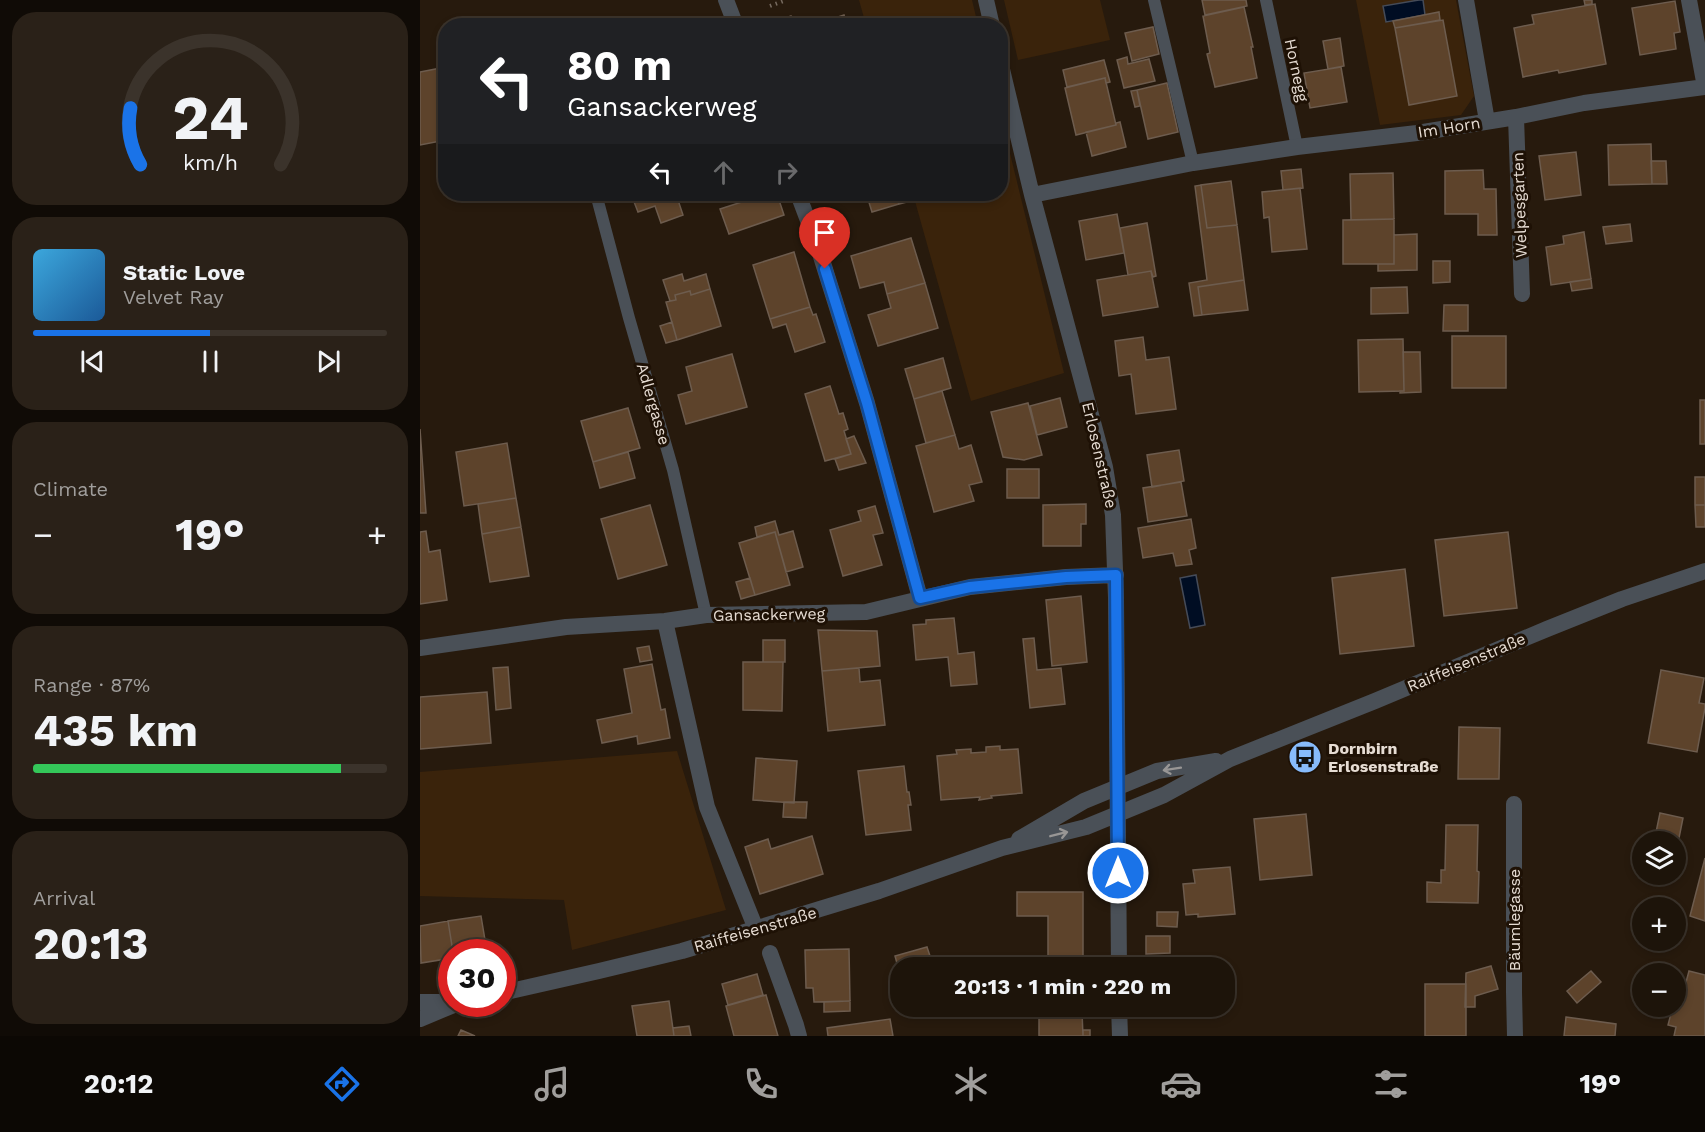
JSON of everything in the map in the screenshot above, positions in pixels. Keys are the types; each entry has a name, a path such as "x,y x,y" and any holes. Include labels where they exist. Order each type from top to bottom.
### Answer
{"street":[{"path":"726,0 733,18"},
{"path":"986,0 990,18"},
{"path":"1466,0 1487,121"},
{"name":"Im Horn","path":"1032,195 1193,163 1297,147 1417,133 1584,103 1705,87 1689,0"},
{"name":"Erlosenstraße","path":"1008,94 1032,195 1105,467 1113,515 1116,575 1119,957"},
{"name":"Welpesgarten","path":"1516,117 1522,294"},
{"path":"801,201 867,403 920,598"},
{"name":"Raiffeisenstraße","path":"516,990 640,961 756,929 897,885 1002,848 1086,827 1164,795 1230,759 1547,628 1622,599 1705,571"},
{"name":"Gansackerweg","path":"420,648 566,627 665,621 706,615 866,612 970,587 1066,577 1116,575"},
{"path":"665,621 707,807 756,929"},
{"name":"Raiffeisenstraße","path":"1002,848 1084,801 1157,771 1230,759"},
{"name":"Bäumlegasse","path":"1514,804 1515,1036"},
{"path":"770,953 799,1036"},
{"path":"420,1002 438,1003"},
{"path":"420,1020 438,1011"},
{"path":"1119,1017 1120,1036"}],"lane":[{"path":"1154,0 1193,163"},
{"name":"Hornegg","path":"1266,0 1297,147"},
{"name":"Adlergasse","path":"598,201 673,470 706,615"}],"path":[{"path":"770,6 786,0"}],"shaded area":[{"path":"859,0 972,0 976,18 864,18"},
{"path":"1004,0 1100,0 1110,40 1018,60"},
{"path":"1356,0 1456,0 1474,96 1461,115 1380,125"},
{"path":"1008,145 1064,373 971,401 915,201 1008,201"},
{"path":"677,751 726,910 572,950 564,900 420,896 420,772"}],"water":[{"path":"1423,0 1425,15 1386,22 1383,6"},
{"path":"1196,575 1205,625 1190,628 1180,578"}],"building":[{"path":"1202,0 1246,0 1247,6 1205,15"},
{"path":"1584,0 1592,0 1592,4 1585,5"},
{"path":"1675,1 1680,32 1674,33 1676,49 1640,55 1632,8"},
{"path":"1595,4 1606,64 1523,77 1514,28 1534,24 1532,15"},
{"path":"1244,7 1257,78 1215,87 1207,54 1210,53 1203,16"},
{"path":"1439,12 1440,20 1395,28 1393,21"},
{"path":"1443,20 1457,96 1409,105 1395,28"},
{"path":"1153,27 1159,54 1132,61 1125,33"},
{"path":"1340,38 1344,66 1328,69 1323,41"},
{"path":"1127,57 1128,64 1149,59 1155,81 1124,88 1117,60"},
{"path":"1104,60 1110,82 1106,83 1105,78 1067,87 1063,70"},
{"path":"1341,67 1347,102 1310,108 1304,73"},
{"path":"438,69 438,142 420,145 420,72"},
{"path":"1105,78 1116,125 1076,135 1065,88"},
{"path":"1167,83 1178,132 1148,139 1137,90"},
{"path":"1137,90 1140,106 1135,107 1131,91"},
{"path":"1120,122 1126,147 1092,156 1086,132"},
{"path":"1651,144 1652,184 1609,185 1608,145"},
{"path":"1576,152 1581,195 1545,200 1539,156"},
{"path":"1651,161 1666,161 1667,184 1652,184"},
{"path":"1301,169 1303,188 1283,190 1281,171"},
{"path":"1483,170 1484,189 1496,189 1497,235 1478,235 1478,214 1445,214 1445,171"},
{"path":"1393,173 1394,219 1351,220 1350,174"},
{"path":"1231,181 1237,225 1207,228 1201,185"},
{"path":"1201,185 1207,228 1237,225 1244,280 1198,287 1202,315 1194,316 1189,283 1207,280 1195,186"},
{"path":"1300,188 1307,249 1272,252 1269,217 1264,218 1262,192"},
{"path":"634,201 678,201 683,215 661,223 655,206 638,212"},
{"path":"745,201 779,201 784,215 729,234 720,209"},
{"path":"869,201 898,201 899,204 872,212"},
{"path":"1117,214 1124,253 1086,260 1079,221"},
{"path":"1394,219 1394,264 1343,264 1343,220"},
{"path":"1147,223 1156,276 1153,277 1151,271 1128,275 1120,228"},
{"path":"1630,224 1632,241 1606,244 1603,227"},
{"path":"1584,232 1591,279 1551,285 1546,247 1564,244 1563,236"},
{"path":"1417,234 1417,270 1378,271 1378,264 1394,264 1394,235"},
{"path":"911,238 925,283 887,294 884,282 860,288 851,256"},
{"path":"794,252 810,307 770,319 753,265"},
{"path":"1433,261 1450,261 1450,282 1433,283"},
{"path":"1151,271 1158,307 1103,316 1097,280"},
{"path":"682,274 684,281 706,274 710,289 691,295 690,291 675,295 676,300 670,301 663,280"},
{"path":"1591,279 1592,288 1572,291 1570,282"},
{"path":"1244,280 1248,310 1202,315 1198,287"},
{"path":"925,283 938,328 878,346 868,315 891,308 887,294"},
{"path":"1407,287 1408,313 1371,314 1371,288"},
{"path":"710,289 721,326 677,340 666,302 676,300 675,295 690,291 691,295"},
{"path":"1444,305 1468,305 1468,331 1443,331"},
{"path":"810,307 813,315 816,314 825,342 795,352 786,324 773,328 770,319"},
{"path":"672,322 677,340 666,343 660,326"},
{"path":"1452,336 1506,336 1506,388 1452,388"},
{"path":"1143,337 1146,360 1169,357 1176,409 1136,414 1131,374 1119,376 1115,341"},
{"path":"1403,339 1404,391 1359,392 1358,340"},
{"path":"1403,352 1420,352 1421,392 1400,393 1404,391"},
{"path":"732,354 747,407 686,424 678,395 692,391 686,367"},
{"path":"943,358 951,388 914,399 905,369"},
{"path":"830,386 839,414 843,413 848,429 844,431 851,454 825,461 805,394"},
{"path":"942,391 955,435 926,443 914,399"},
{"path":"1060,398 1067,427 1037,435 1030,406"},
{"path":"1700,400 1705,400 1705,444 1700,444"},
{"path":"1028,403 1042,455 1024,460 1003,457 991,412"},
{"path":"628,408 640,448 593,462 581,421"},
{"path":"420,429 426,513 420,513"},
{"path":"955,435 959,449 971,445 982,482 969,485 974,501 934,512 916,446"},
{"path":"854,436 866,463 839,470 835,459 851,454 846,439"},
{"path":"507,443 516,498 464,506 456,452"},
{"path":"1179,450 1184,481 1152,487 1147,455"},
{"path":"628,452 635,478 600,488 593,462"},
{"path":"1007,469 1039,469 1039,498 1007,498"},
{"path":"1695,477 1705,477 1705,505 1695,505"},
{"path":"1181,482 1187,516 1148,522 1143,488"},
{"path":"516,498 521,527 482,534 478,504"},
{"path":"1086,504 1086,524 1081,524 1081,546 1043,546 1043,505"},
{"path":"650,505 667,565 618,579 601,519"},
{"path":"1695,505 1705,505 1705,527 1696,527"},
{"path":"875,506 883,533 873,535 882,565 843,576 830,530 861,521 858,511"},
{"path":"1191,519 1196,548 1189,550 1192,564 1176,566 1173,553 1143,558 1138,528"},
{"path":"775,521 779,535 793,531 803,567 786,572 775,532 757,537 755,527"},
{"path":"521,527 529,576 490,582 482,534"},
{"path":"426,531 429,552 440,550 447,600 420,604 420,532"},
{"path":"775,532 790,585 755,595 739,543"},
{"path":"1508,532 1517,608 1444,616 1435,540"},
{"path":"1405,569 1414,646 1340,654 1332,578"},
{"path":"750,578 755,595 741,599 736,582"},
{"path":"1081,596 1087,662 1052,666 1046,600"},
{"path":"954,618 958,654 974,652 977,684 951,686 948,657 916,660 913,625 926,624 926,620"},
{"path":"818,630 877,631 880,666 822,671"},
{"path":"1034,638 1037,670 1061,668 1065,704 1030,708 1023,639"},
{"path":"763,640 785,640 785,662 763,662"},
{"path":"649,646 652,660 640,662 637,648"},
{"path":"743,662 783,662 782,711 743,710"},
{"path":"652,664 661,710 665,709 670,738 638,744 637,736 602,743 597,720 632,713 624,669"},
{"path":"508,667 511,708 496,710 493,668"},
{"path":"859,668 860,682 880,680 885,725 828,731 822,671"},
{"path":"1661,670 1704,678 1699,703 1705,704 1705,708 1697,752 1648,743"},
{"path":"487,692 491,743 420,749 420,697"},
{"path":"1459,727 1500,728 1499,779 1458,779"},
{"path":"1000,746 1000,750 1018,749 1022,793 991,796 992,798 979,800 980,797 941,800 937,756 957,754 956,750 971,749 971,753 986,752 986,747"},
{"path":"756,758 797,761 794,803 753,800"},
{"path":"904,766 911,805 908,805 911,830 866,835 858,771"},
{"path":"784,802 807,802 806,818 783,817"},
{"path":"1660,813 1683,818 1680,831 1656,831"},
{"path":"1306,814 1312,875 1260,880 1254,819"},
{"path":"1446,825 1478,825 1478,903 1427,902 1427,882 1441,883 1441,870 1445,870"},
{"path":"812,836 823,874 760,894 745,847 768,839 771,849"},
{"path":"1705,858 1705,921 1690,916"},
{"path":"1230,867 1235,914 1198,917 1198,914 1186,915 1183,884 1195,883 1193,870"},
{"path":"1017,892 1083,892 1083,956 1048,956 1048,916 1017,916"},
{"path":"1157,912 1178,912 1177,927 1157,926"},
{"path":"481,916 485,939 451,939 448,921"},
{"path":"448,921 451,939 438,939 438,960 421,963 420,926"},
{"path":"1146,936 1170,936 1170,953 1146,954"},
{"path":"927,947 930,957 895,957"},
{"path":"849,949 850,1001 814,1002 813,988 806,988 805,950"},
{"path":"1491,966 1498,989 1475,996 1475,1007 1465,1007 1466,973"},
{"path":"1591,971 1601,982 1577,1003 1567,991"},
{"path":"1689,971 1705,975 1705,1036 1674,1036 1676,1027 1668,1025 1670,1017 1686,1017 1686,982"},
{"path":"757,974 763,995 728,1005 722,984"},
{"path":"1425,984 1466,984 1466,1036 1425,1036"},
{"path":"766,995 778,1036 734,1036 726,1006"},
{"path":"669,1001 674,1036 637,1036 632,1006"},
{"path":"850,1001 850,1011 824,1012 824,1002"},
{"path":"1039,1017 1082,1017 1083,1036 1039,1036"},
{"path":"1566,1017 1616,1024 1615,1036 1564,1036"},
{"path":"890,1019 893,1036 828,1036 827,1028"},
{"path":"689,1026 691,1036 674,1036 673,1028"},
{"path":"461,1030 475,1036 458,1036"},
{"path":"1083,1030 1090,1030 1090,1036 1083,1036"}],"place":[{"name":"Dornbirn Erlosenstraße","path":"1305,757"}],"route":[{"path":"825,269 867,403 920,598 970,587 1066,577 1116,575 1118,873"}]}
